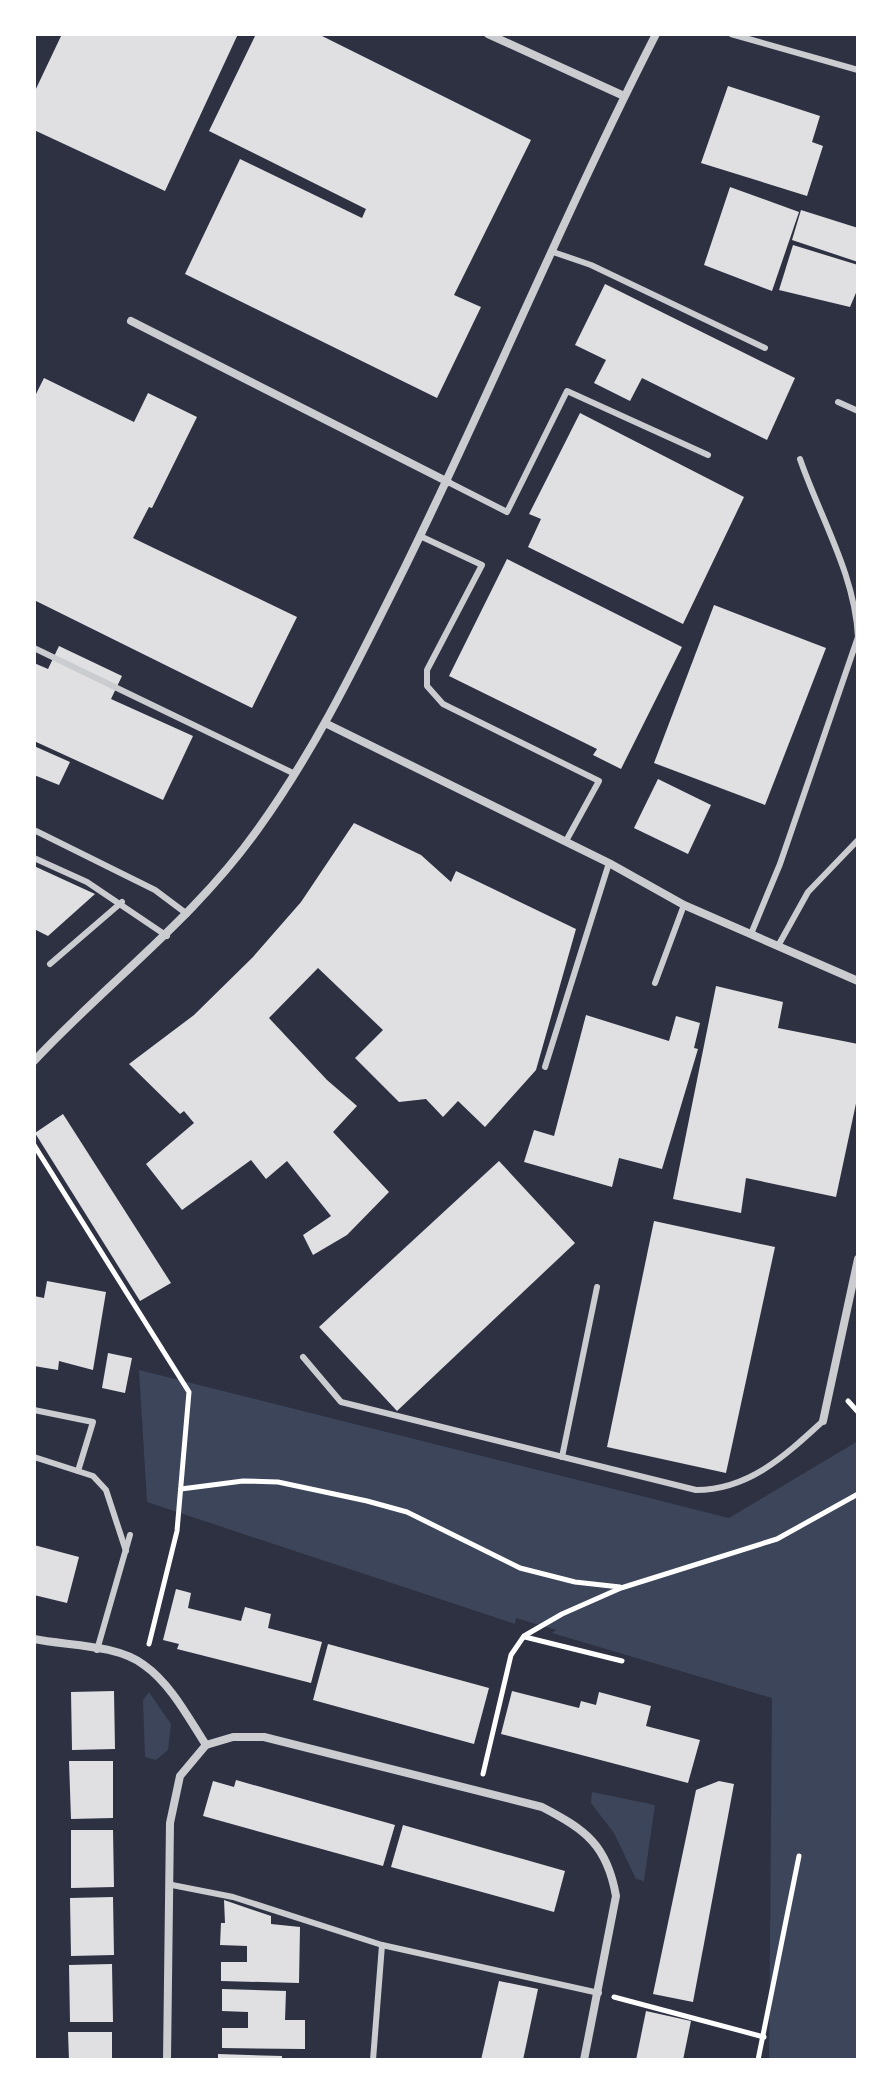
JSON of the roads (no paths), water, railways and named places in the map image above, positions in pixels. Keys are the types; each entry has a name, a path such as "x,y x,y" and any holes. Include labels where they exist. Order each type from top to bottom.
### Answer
{"street":[{"path":"488,34 624,96"},
{"path":"34,1061 85,1006 167,936 242,851 327,724 448,482 624,96 656,34"},
{"path":"131,321 448,482"},
{"path":"327,724 566,841 684,905 858,981"},
{"path":"823,1421 858,1259"},
{"path":"34,1639 97,1650 144,1665 181,1705 206,1745"},
{"path":"167,2060 172,1885 170,1823 180,1776 206,1745 233,1737 264,1737 542,1807 574,1823 598,1844 612,1871 616,1896 584,2060"}],"lane":[{"path":"731,34 858,70"},
{"path":"553,252 591,265 765,348"},
{"path":"448,482 507,512 567,391 708,455"},
{"path":"838,402 858,411"},
{"path":"751,934 780,864 858,637 857,611 847,579 800,459"},
{"path":"420,536 482,565 427,670 427,686 443,704 599,781 566,841"},
{"path":"34,648 295,774"},
{"path":"34,830 155,890 187,914"},
{"path":"778,946 808,892 858,840"},
{"path":"34,858 122,902 167,936"},
{"path":"545,1067 609,863"},
{"path":"50,964 122,902"},
{"path":"655,983 684,905"},
{"path":"562,1457 597,1287"},
{"path":"303,1357 341,1402 696,1490 719,1490 783,1458 823,1421"},
{"path":"34,1410 93,1422 78,1471"},
{"path":"34,1457 93,1476 106,1490 126,1551"},
{"path":"97,1650 130,1535"},
{"path":"172,1885 233,1897 382,1945 599,1993"},
{"path":"373,2060 382,1945"}]}
